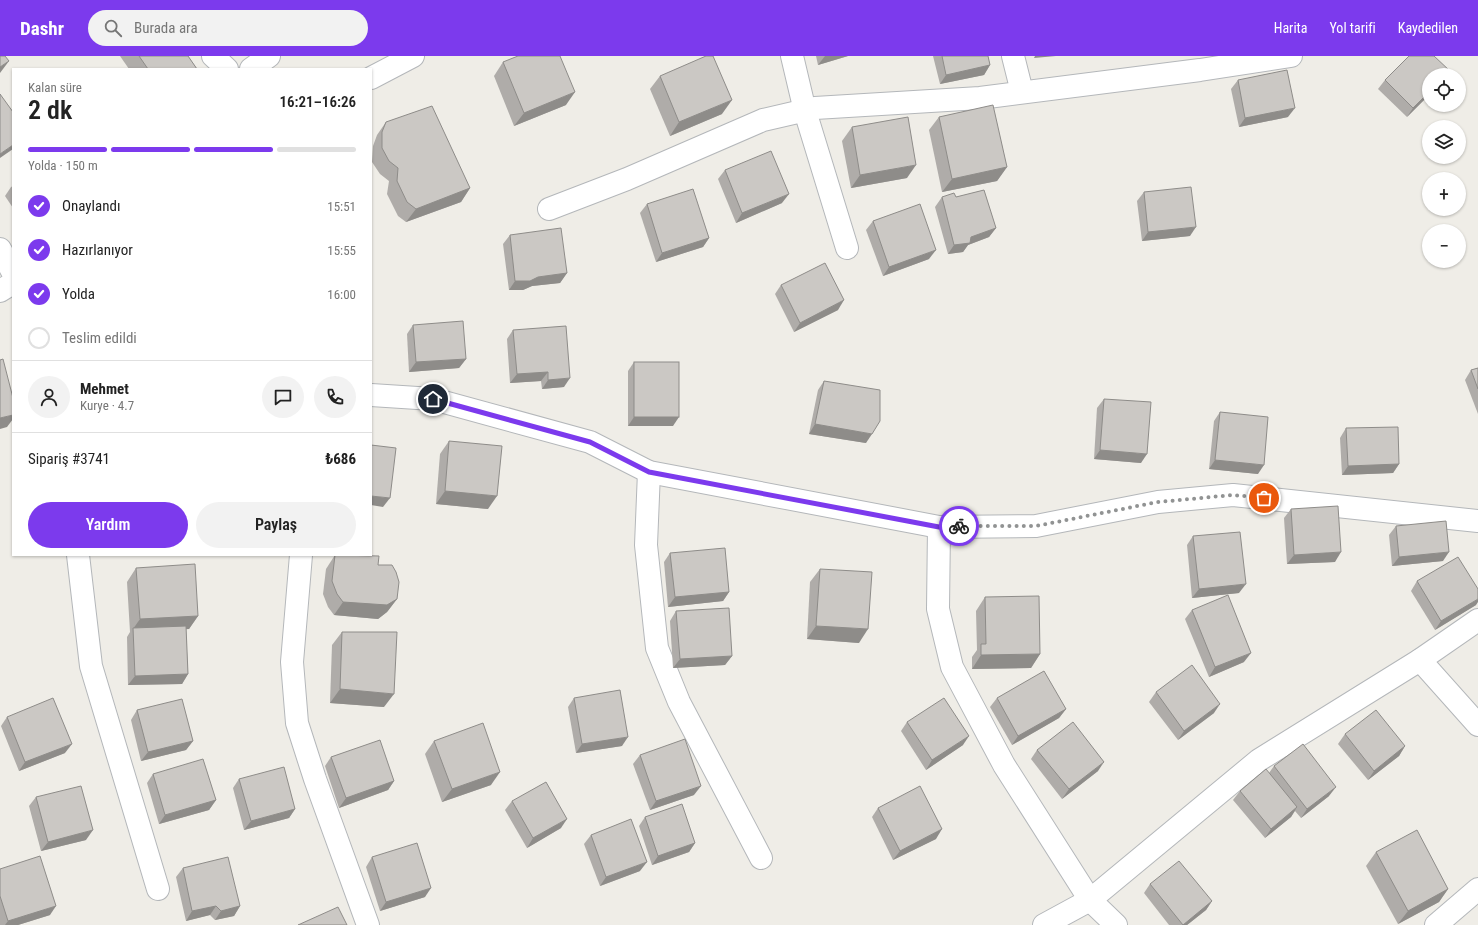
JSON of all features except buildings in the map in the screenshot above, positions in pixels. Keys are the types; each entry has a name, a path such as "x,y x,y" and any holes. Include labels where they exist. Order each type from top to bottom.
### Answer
{"street":[{"path":"213,56 226,68"},
{"path":"252,68 269,56"},
{"path":"372,77 413,56"},
{"path":"792,56 805,111 847,248"},
{"path":"1013,56 1022,92"},
{"path":"549,209 627,179 763,120 815,108 980,98 1199,63 1291,56"},
{"path":"0,249 12,271"},
{"path":"0,291 12,284"},
{"path":"372,395 433,399 590,442 649,472 939,527 1036,526 1158,502 1233,495 1478,521"},
{"path":"649,472 646,545 658,648 679,702 761,858"},
{"path":"939,527 938,609 952,666 1004,765 1090,900 1116,925"},
{"path":"78,556 91,666 158,888"},
{"path":"301,556 292,662 297,723 315,779 368,925"},
{"path":"1044,925 1090,900 1259,760 1420,660 1478,620"},
{"path":"1420,660 1478,725"},
{"path":"1436,925 1478,889"}],"way so far":[{"path":"959,526 1036,526 1158,502 1233,495 1264,498"}],"route":[{"path":"433,399 590,442 649,472 939,527 959,526"}]}
